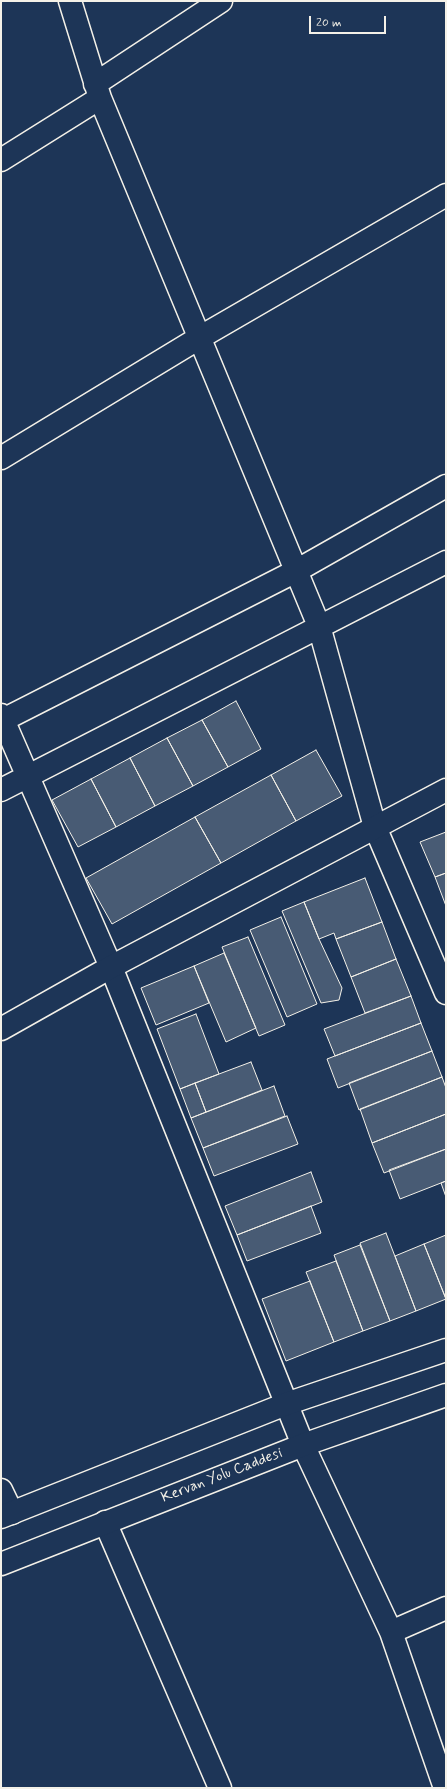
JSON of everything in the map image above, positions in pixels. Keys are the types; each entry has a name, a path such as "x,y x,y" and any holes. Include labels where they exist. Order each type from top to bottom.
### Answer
{"street":[{"path":"70,1 98,91 199,338 320,626 375,827 446,993"},
{"path":"1,160 221,1"},
{"path":"1,458 199,338 446,195"},
{"path":"445,1788 391,1632 303,1445 111,967 2,719 296,571 446,486"},
{"path":"1,790 446,562"},
{"path":"1,1029 111,967 446,790"},
{"path":"1,1490 6,1515 286,1404 446,1350"},
{"name":"Kervan Yolu Caddesi","path":"1,1564 303,1445 446,1395"},
{"path":"105,1522 220,1788"},
{"path":"391,1632 446,1608"}],"building":[{"path":"236,701 261,749 228,767 202,720"},
{"path":"202,720 228,767 193,786 167,738"},
{"path":"167,738 193,786 155,806 130,758"},
{"path":"316,750 342,796 296,821 271,775"},
{"path":"130,758 155,806 116,827 91,779"},
{"path":"271,775 296,821 221,863 195,817"},
{"path":"91,779 116,827 78,847 52,800"},
{"path":"195,817 221,863 112,924 86,878"},
{"path":"446,832 446,873 435,877 420,842"},
{"path":"446,873 446,906 435,877"},
{"path":"365,878 382,922 336,939 334,933 319,939 304,902"},
{"path":"304,902 319,939 342,988 339,1000 321,1003 282,911"},
{"path":"281,917 317,1004 287,1017 250,930"},
{"path":"382,922 396,959 351,977 336,939"},
{"path":"248,937 285,1025 259,1036 222,947"},
{"path":"224,953 256,1028 226,1042 194,966"},
{"path":"396,959 411,996 365,1013 351,977"},
{"path":"194,966 209,1003 156,1025 141,988"},
{"path":"411,996 421,1023 335,1056 324,1029"},
{"path":"196,1014 219,1074 180,1089 157,1029"},
{"path":"421,1023 432,1051 338,1088 327,1059"},
{"path":"432,1051 442,1077 359,1110 349,1083"},
{"path":"251,1062 262,1090 206,1112 195,1083"},
{"path":"442,1077 446,1088 446,1114 372,1143 360,1109"},
{"path":"195,1083 206,1112 191,1118 180,1089"},
{"path":"274,1086 285,1116 203,1148 191,1118"},
{"path":"446,1114 446,1149 384,1173 372,1143"},
{"path":"287,1116 298,1144 214,1176 203,1148"},
{"path":"446,1149 446,1181 400,1199 389,1170"},
{"path":"311,1172 322,1202 237,1235 225,1206"},
{"path":"446,1181 446,1197 441,1183"},
{"path":"311,1206 321,1233 247,1261 237,1235"},
{"path":"386,1233 416,1311 390,1321 360,1243"},
{"path":"446,1235 446,1299 424,1244"},
{"path":"424,1244 446,1299 416,1311 395,1256"},
{"path":"360,1245 390,1321 363,1331 334,1255"},
{"path":"336,1261 363,1331 334,1342 306,1272"},
{"path":"310,1281 334,1342 286,1361 262,1299"}]}
